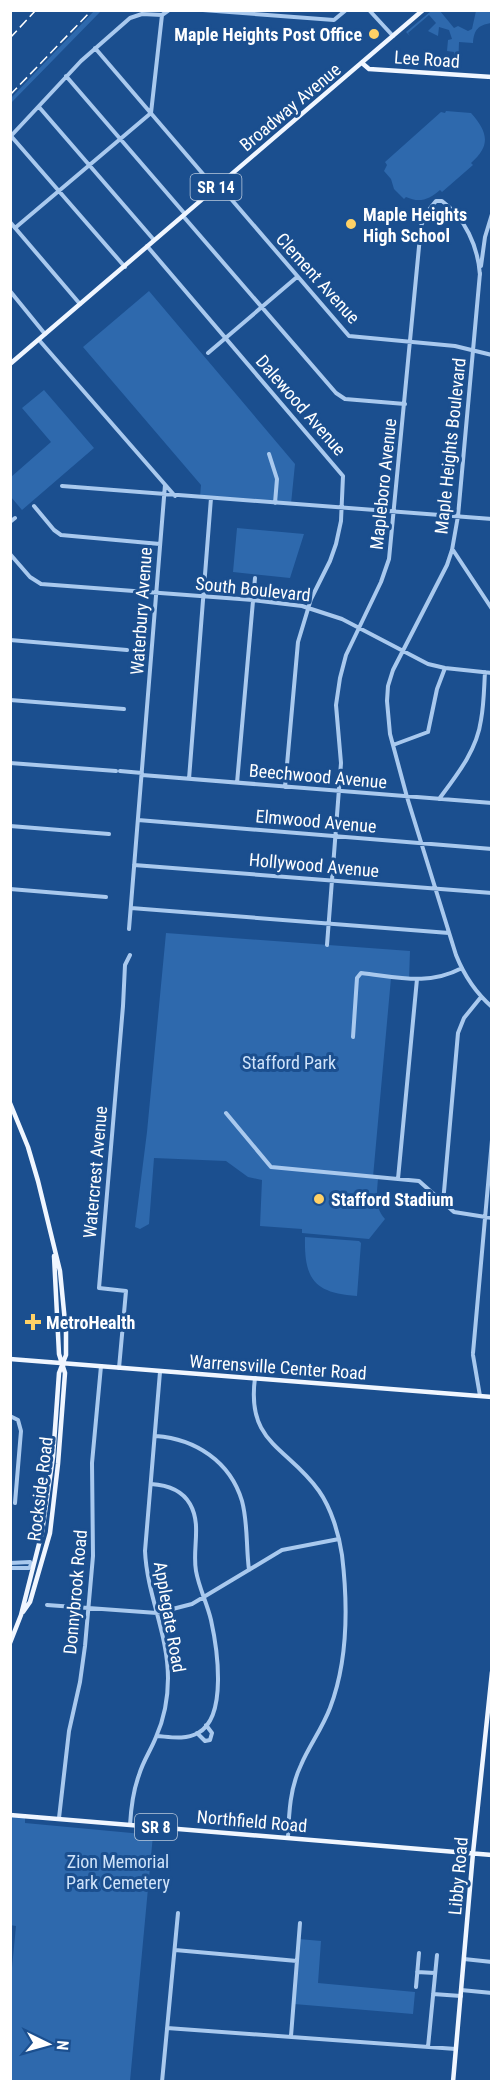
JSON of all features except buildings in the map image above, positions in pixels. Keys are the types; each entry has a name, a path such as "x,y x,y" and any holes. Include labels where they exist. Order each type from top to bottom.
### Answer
{"main road":[{"name":"Broadway Avenue","path":"12,361 46,335 423,10"},
{"name":"Lee Road","path":"362,63 369,69 492,77"},
{"name":"Rockside Road","path":"10,1103 28,1147 60,1271 65,1311 66,1355 59,1373 47,1506 21,1615 10,1643"},
{"name":"Warrensville Center Road","path":"10,1359 492,1397"},
{"name":"Rockside Road","path":"21,1615 30,1602 41,1568 55,1497 65,1373 62,1363"},
{"name":"Libby Road","path":"453,2082 492,1672"},
{"name":"Northfield Road","path":"10,1815 492,1855"}],"street":[{"path":"125,267 11,136 66,76 130,18 142,14 162,15 169,10"},
{"path":"204,10 334,20 346,10"},
{"path":"369,10 393,36"},
{"path":"15,228 151,113 162,15"},
{"name":"Clement Avenue","path":"95,48 349,336 447,345 492,355"},
{"path":"66,76 340,396 345,399 405,404"},
{"path":"39,106 154,240"},
{"name":"Mapleboro Avenue","path":"327,945 340,791 341,763 337,693 342,667 385,571 391,546 423,218 436,201 442,201 449,206 462,222 471,238 480,275"},
{"name":"Maple Heights Boulevard","path":"492,214 485,237 480,275 458,516 452,550 447,566 401,652 388,686 387,701 387,717 393,745 449,933 462,968 481,997 492,1007"},
{"path":"10,222 80,304"},
{"name":"Dalewood Avenue","path":"147,246 340,471 344,484 340,531 334,553 308,607 298,642 285,787"},
{"path":"208,353 297,278"},
{"path":"10,291 46,335"},
{"path":"39,340 175,496"},
{"path":"269,454 277,479 275,503"},
{"name":"Waterbury Avenue","path":"129,929 165,485"},
{"path":"62,486 492,519"},
{"path":"189,779 211,498"},
{"path":"34,506 61,535 160,544"},
{"path":"10,522 15,518"},
{"path":"452,550 489,601 492,609"},
{"name":"South Boulevard","path":"10,555 37,582 156,594 253,600 308,607 342,619 401,652 428,664 445,669 492,673"},
{"path":"237,783 255,578"},
{"path":"10,640 127,650"},
{"path":"393,745 428,732 437,689 445,669"},
{"path":"439,799 461,769 474,745 481,721 485,672"},
{"path":"10,700 124,709"},
{"name":"Beechwood Avenue","path":"10,763 492,803"},
{"name":"Elmwood Avenue","path":"138,820 492,849"},
{"path":"10,826 109,834"},
{"name":"Hollywood Avenue","path":"134,865 492,893"},
{"path":"10,889 106,897"},
{"path":"131,908 449,933"},
{"name":"Watercrest Avenue","path":"119,1368 126,1290 99,1288 123,1006 124,965 130,955"},
{"path":"353,1037 357,978 362,973 437,979 462,968"},
{"path":"398,1179 417,979"},
{"path":"443,1203 458,1033 464,1018 481,997"},
{"path":"226,1113 271,1167 423,1183 454,1212 492,1218"},
{"path":"480,1396 473,1354 492,1140"},
{"name":"Donnybrook Road","path":"59,1818 69,1731 82,1667 88,1608 94,1530 93,1462 101,1366"},
{"name":"Applegate Road","path":"130,1825 138,1776 157,1736 166,1700 168,1679 163,1636 146,1566 160,1372"},
{"path":"255,1378 253,1401 260,1426 273,1446 320,1492 339,1539 346,1609 341,1665 329,1710 297,1776 290,1800 288,1837"},
{"path":"10,1416 18,1420 21,1431 15,1503"},
{"path":"156,1436 172,1437 193,1444 213,1457 228,1473 242,1501 249,1570"},
{"path":"151,1484 178,1491 191,1506 196,1524 194,1554 196,1570 218,1662 215,1704 206,1725 197,1733 179,1738 157,1736"},
{"path":"47,1605 157,1613 182,1608 282,1550 339,1539"},
{"path":"10,1563 30,1562 41,1568"},
{"path":"10,1568 29,1568 32,1565"},
{"path":"197,1733 205,1741 211,1738 212,1733 206,1725"},
{"path":"162,2082 178,1913"},
{"path":"291,2036 300,1923"},
{"path":"175,1950 297,1961"},
{"path":"416,1987 419,1953"},
{"path":"428,2047 437,1955"},
{"path":"464,1959 492,1962"},
{"path":"417,1972 435,1973"},
{"path":"461,1990 492,1993"},
{"path":"433,1994 461,1996"},
{"path":"167,2028 456,2049"}],"green space":[{"path":"94,11 101,11 11,103 11,98"},
{"path":"431,11 440,11 454,28 458,26 468,31 472,29 476,11 491,11 491,23 478,29 473,43 459,42 458,70 455,67 454,52 447,51 448,40 452,39 449,30 439,27 438,36 428,31 436,23 429,15 408,33 410,36 406,32"},
{"path":"441,112 471,113 484,132 482,150 471,163 473,165 442,192 440,190 424,200 406,197 404,199 394,189 391,179 384,171 387,165 385,162"},
{"path":"149,291 295,464 291,504 200,497 201,485 83,347"},
{"path":"44,390 94,448 22,510 11,497 11,477 51,442 22,408"},
{"path":"237,528 304,534 290,578 233,572"},
{"name":"Stafford Park","path":"166,933 410,951 409,980 391,978 373,1177 378,1178 378,1205 385,1219 369,1239 302,1233 302,1229 260,1226 262,1180 248,1177 226,1161 154,1158 149,1224 140,1229 135,1227 147,1132"},
{"path":"305,1237 361,1243 357,1296 331,1291 314,1281 307,1264"},
{"name":"Zion Memorial Park Cemetery","path":"10,1815 25,1816 25,1823 153,1835 130,2081 11,2081 10,1988 16,1926 10,1925"},
{"path":"299,1939 321,1941 318,1983 415,1992 413,2014 294,2004"}],"railway":[{"path":"10,38 36,10"},
{"path":"10,95 92,10"}],"place":[{"name":"Maple Heights Post Office","path":"374,34"},
{"name":"Maple Heights High School","path":"351,224"},
{"name":"Stafford Stadium","path":"319,1199"},
{"name":"MetroHealth","path":"33,1322"}]}
